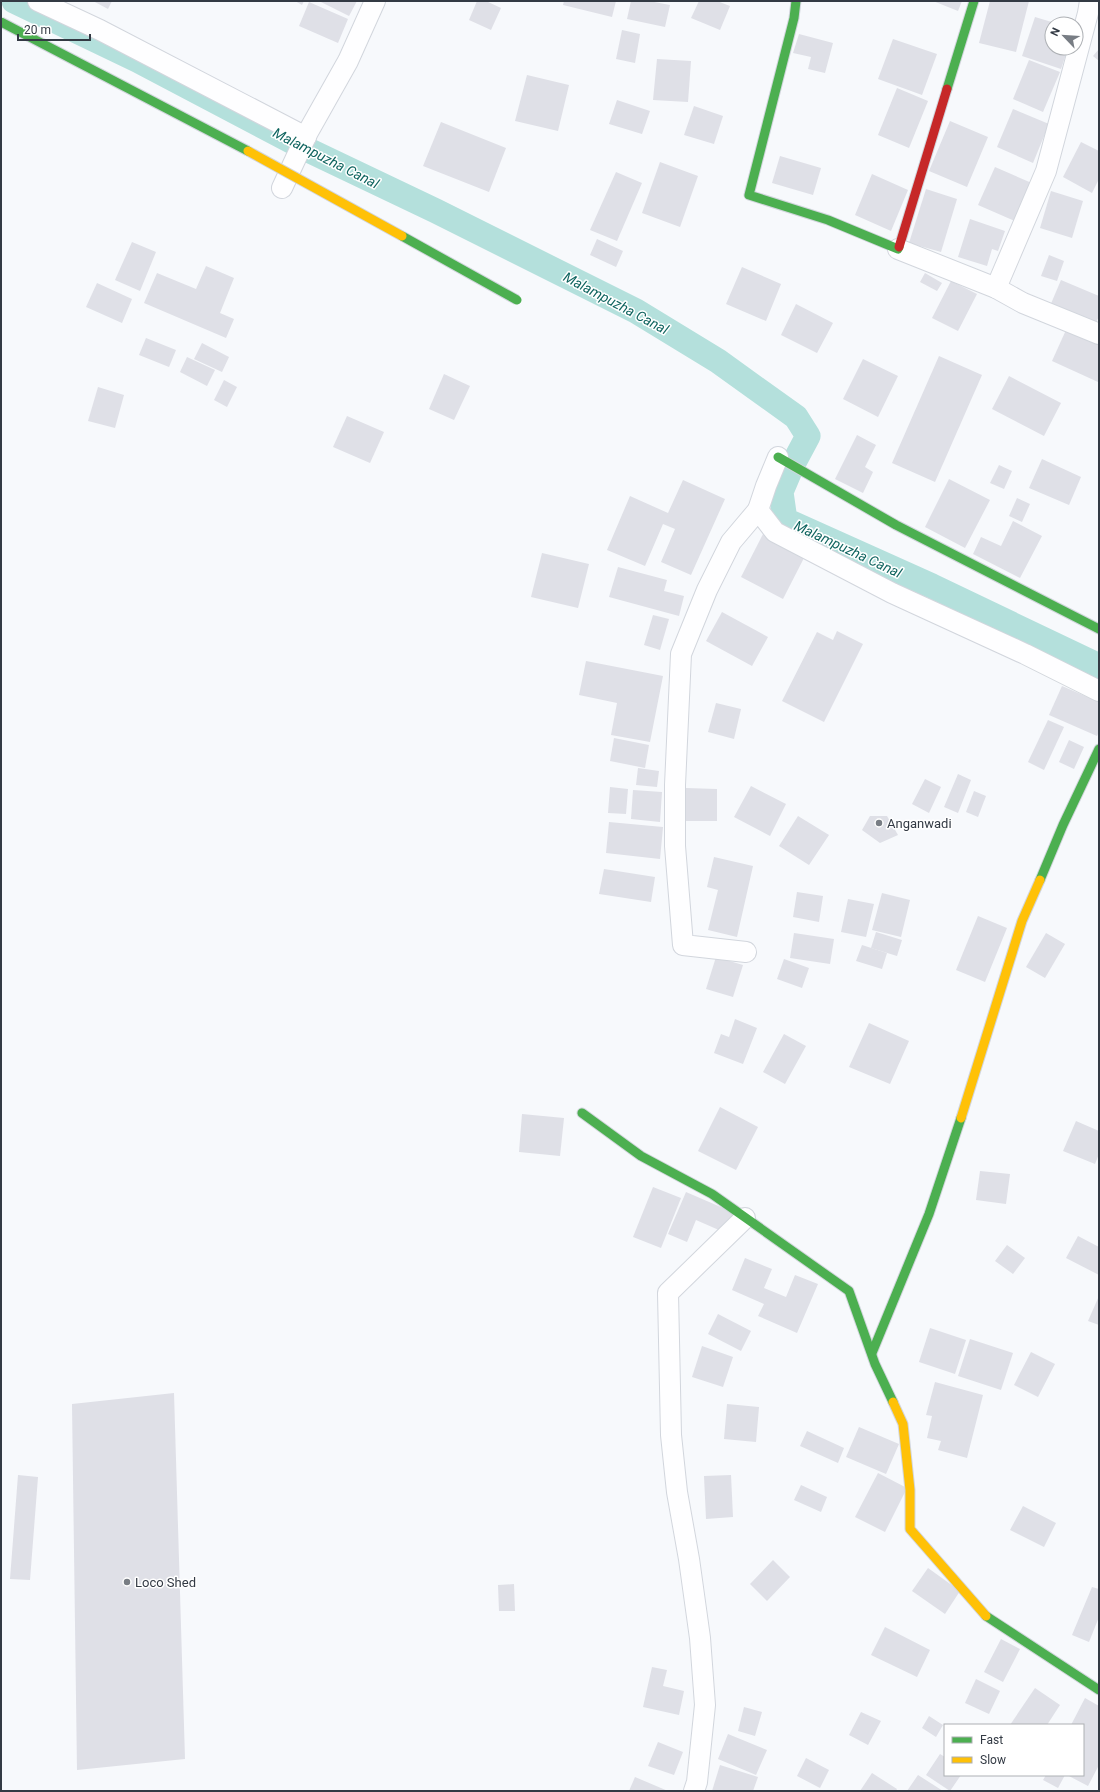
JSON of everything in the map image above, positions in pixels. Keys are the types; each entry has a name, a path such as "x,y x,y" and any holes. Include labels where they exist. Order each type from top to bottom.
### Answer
{"street":[{"path":"38,1 100,30 307,135"},
{"path":"282,188 307,135 348,61 375,1"},
{"path":"796,1 794,18 749,194 828,220 996,288 1023,303 1099,334"},
{"path":"898,249 974,1"},
{"path":"996,288 1046,171 1090,1"},
{"path":"1,22 207,128 517,300"},
{"path":"746,952 683,945 676,846 675,785 677,712 681,654 707,590 731,542 758,510 778,457 805,474 929,543 1099,629"},
{"path":"758,510 775,532 892,593 1025,654 1099,691"},
{"path":"872,1354 929,1214 986,1040 1022,921 1063,825 1099,749"},
{"path":"582,1113 641,1156 712,1194 849,1291 872,1354 903,1424 910,1490 910,1529 984,1615 1099,1690"},
{"path":"694,1791 697,1782 705,1705 700,1638 689,1559 677,1492 671,1435 668,1293 745,1218"}],"building":[{"path":"93,1 112,1 108,9"},
{"path":"295,1 304,1 302,5"},
{"path":"319,1 357,1 349,16"},
{"path":"477,1 486,1 501,8 491,30 469,20"},
{"path":"564,1 616,1 612,17 563,5"},
{"path":"631,1 649,1 670,5 665,27 627,19"},
{"path":"699,1 717,1 730,6 720,30 691,18"},
{"path":"933,1 962,1 958,11"},
{"path":"990,1 1029,1 1016,52 979,43"},
{"path":"309,2 348,19 338,43 299,26"},
{"path":"1035,17 1044,20 1044,56 1065,56 1061,69 1022,56"},
{"path":"622,30 640,34 635,63 616,59"},
{"path":"799,34 833,43 825,73 808,69 811,57 793,53"},
{"path":"893,39 937,54 922,95 878,79"},
{"path":"1099,49 1099,61 1093,56"},
{"path":"657,59 691,61 688,102 653,100"},
{"path":"1029,60 1060,72 1043,112 1013,99"},
{"path":"527,75 569,85 558,131 515,121"},
{"path":"897,88 928,101 909,148 878,135"},
{"path":"617,100 650,111 642,134 609,124"},
{"path":"694,106 723,116 714,144 684,135"},
{"path":"1013,109 1049,124 1033,163 997,147"},
{"path":"950,121 988,137 967,187 929,171"},
{"path":"441,122 506,148 489,192 423,166"},
{"path":"1081,142 1099,151 1099,179 1092,193 1063,177"},
{"path":"780,156 821,168 813,195 772,183"},
{"path":"660,162 698,176 680,227 642,213"},
{"path":"995,167 1034,184 1017,222 978,205"},
{"path":"616,172 642,183 617,241 590,230"},
{"path":"872,174 908,190 891,231 855,215"},
{"path":"926,189 957,199 941,252 909,243"},
{"path":"1051,191 1083,201 1072,238 1040,228"},
{"path":"970,219 1005,231 998,251 992,249 987,266 958,257"},
{"path":"597,239 623,251 616,267 590,255"},
{"path":"132,242 156,252 140,291 115,280"},
{"path":"1049,255 1064,261 1057,281 1041,276"},
{"path":"206,266 234,278 220,313 234,319 226,338 144,303 157,273 196,289"},
{"path":"742,267 781,284 766,321 726,304"},
{"path":"925,273 942,283 937,291 920,282"},
{"path":"1061,280 1099,296 1099,316 1095,325 1050,306"},
{"path":"951,281 977,294 958,331 932,318"},
{"path":"97,283 132,299 122,323 86,307"},
{"path":"796,304 833,323 817,353 781,335"},
{"path":"1066,330 1099,345 1098,382 1052,361"},
{"path":"146,338 176,350 169,367 139,355"},
{"path":"202,343 229,357 222,372 194,359"},
{"path":"939,356 982,375 935,482 892,463"},
{"path":"187,357 215,370 207,386 180,372"},
{"path":"863,359 898,376 878,417 843,399"},
{"path":"444,374 470,386 454,420 429,409"},
{"path":"1009,376 1061,403 1044,436 992,409"},
{"path":"224,380 237,387 227,407 214,400"},
{"path":"98,387 124,395 115,428 88,421"},
{"path":"347,416 384,432 370,463 333,447"},
{"path":"857,435 876,445 865,467 873,472 863,493 835,479"},
{"path":"1042,459 1081,477 1069,505 1029,488"},
{"path":"999,465 1012,471 1004,489 990,483"},
{"path":"949,479 990,500 965,548 925,527"},
{"path":"683,480 725,499 691,575 661,562 675,529 663,524 645,566 607,550 630,496 668,513"},
{"path":"1017,498 1030,504 1022,522 1009,516"},
{"path":"1013,521 1042,536 1020,578 973,554 981,537 1001,546"},
{"path":"763,534 805,556 783,599 741,577"},
{"path":"542,553 589,564 578,608 531,597"},
{"path":"618,567 667,580 664,591 684,596 679,616 609,597"},
{"path":"722,612 768,637 752,666 706,641"},
{"path":"653,615 669,619 660,650 644,645"},
{"path":"837,631 863,644 824,722 782,701 817,632 833,640"},
{"path":"586,661 663,676 650,742 611,735 617,703 579,695"},
{"path":"1062,686 1099,702 1099,732 1097,736 1049,715"},
{"path":"716,703 741,709 734,739 708,732"},
{"path":"1048,720 1064,727 1044,770 1028,762"},
{"path":"614,738 649,745 645,768 610,761"},
{"path":"1069,740 1084,747 1074,769 1059,762"},
{"path":"638,768 659,771 657,787 636,785"},
{"path":"958,774 971,780 958,813 944,807"},
{"path":"925,779 941,787 929,813 912,804"},
{"path":"751,786 786,804 770,836 734,817"},
{"path":"610,787 628,789 626,814 608,813"},
{"path":"686,788 717,789 717,821 686,821"},
{"path":"633,790 662,792 660,822 631,819"},
{"path":"974,791 986,796 978,817 966,812"},
{"path":"798,816 829,835 809,865 779,846"},
{"name":"Anganwadi","path":"870,816 887,816 898,835 880,843 862,830"},
{"path":"609,822 663,827 660,859 606,853"},
{"path":"714,857 753,866 737,937 708,930 718,890 707,887"},
{"path":"604,869 655,877 651,902 599,894"},
{"path":"797,892 823,896 819,922 793,917"},
{"path":"882,893 910,900 901,937 872,930"},
{"path":"848,899 874,904 866,937 841,932"},
{"path":"978,916 1007,928 985,982 956,970"},
{"path":"876,932 902,940 897,956 871,948"},
{"path":"794,933 834,939 830,964 790,958"},
{"path":"1046,933 1065,944 1045,978 1026,967"},
{"path":"862,945 887,953 882,969 856,961"},
{"path":"716,957 743,965 733,997 706,989"},
{"path":"784,959 809,968 802,988 777,979"},
{"path":"735,1019 757,1028 743,1064 714,1053 721,1034 729,1037"},
{"path":"869,1023 909,1041 890,1084 849,1067"},
{"path":"784,1034 806,1046 785,1084 763,1072"},
{"path":"720,1107 758,1127 736,1170 698,1151"},
{"path":"522,1114 564,1118 560,1156 519,1152"},
{"path":"1076,1121 1099,1131 1099,1154 1095,1164 1063,1151"},
{"path":"980,1171 1010,1174 1006,1204 976,1200"},
{"path":"653,1187 681,1198 661,1248 633,1237"},
{"path":"686,1192 737,1214 728,1234 696,1220 687,1242 668,1234"},
{"path":"1078,1236 1099,1247 1099,1275 1066,1258"},
{"path":"1007,1245 1025,1258 1013,1274 995,1261"},
{"path":"745,1258 772,1269 764,1288 786,1297 795,1275 818,1284 797,1333 758,1316 764,1304 732,1290"},
{"path":"1099,1296 1099,1325 1088,1321"},
{"path":"718,1314 751,1331 741,1351 708,1334"},
{"path":"930,1328 966,1340 955,1374 919,1362"},
{"path":"970,1339 1013,1353 1001,1390 958,1376"},
{"path":"702,1346 733,1357 723,1387 692,1377"},
{"path":"1031,1352 1055,1364 1038,1397 1014,1385"},
{"path":"935,1382 983,1395 967,1458 938,1450 941,1441 927,1438 932,1416 926,1415"},
{"name":"Loco Shed","path":"174,1393 185,1759 77,1770 72,1404"},
{"path":"727,1404 759,1407 756,1442 724,1439"},
{"path":"859,1427 899,1444 886,1474 846,1457"},
{"path":"807,1431 844,1448 838,1463 800,1446"},
{"path":"878,1473 907,1488 885,1532 855,1517"},
{"path":"18,1475 38,1477 30,1580 10,1579"},
{"path":"731,1475 733,1517 706,1519 704,1476"},
{"path":"801,1485 827,1497 821,1512 794,1500"},
{"path":"1023,1506 1056,1523 1044,1547 1010,1530"},
{"path":"773,1560 790,1577 767,1601 750,1584"},
{"path":"928,1568 960,1591 945,1614 912,1591"},
{"path":"514,1584 515,1611 499,1611 498,1585"},
{"path":"1092,1587 1099,1589 1099,1617 1089,1642 1072,1635"},
{"path":"885,1627 930,1650 917,1677 871,1655"},
{"path":"1001,1639 1020,1649 1003,1682 984,1672"},
{"path":"652,1667 667,1670 663,1686 684,1691 679,1715 643,1707"},
{"path":"976,1679 1000,1691 989,1714 965,1703"},
{"path":"1035,1688 1060,1705 1048,1724 1011,1724"},
{"path":"1085,1698 1099,1706 1099,1765 1088,1786 1069,1776 1084,1776 1084,1724 1072,1724"},
{"path":"744,1707 762,1712 755,1736 738,1731"},
{"path":"861,1712 881,1721 868,1745 849,1735"},
{"path":"929,1716 943,1725 936,1737 922,1728"},
{"path":"728,1734 767,1750 756,1775 718,1759"},
{"path":"658,1742 683,1752 674,1775 648,1766"},
{"path":"940,1754 944,1756 944,1776 960,1776 950,1791 926,1775"},
{"path":"806,1758 829,1770 820,1788 797,1776"},
{"path":"720,1765 758,1777 753,1791 712,1791"},
{"path":"872,1773 897,1789 896,1791 860,1791"},
{"path":"918,1775 943,1791 907,1791"},
{"path":"1045,1776 1064,1776 1058,1788 1043,1780"},
{"path":"635,1777 668,1791 629,1791"}],"waterway":[{"name":"Malampuzha Canal","path":"14,1 137,60 306,149 436,211 636,311 718,361 796,417 808,436 792,466 781,492 785,520 932,586 1099,666"}],"traffic: fast":[{"path":"796,1 794,18 749,195 828,220 898,249 899,247"},
{"path":"947,89 974,1"},
{"path":"1,22 248,151"},
{"path":"402,236 517,300"},
{"path":"778,457 896,525 1099,629"},
{"path":"1040,880 1063,825 1099,749"},
{"path":"582,1113 641,1156 712,1194 849,1291 875,1364 893,1402"},
{"path":"872,1353 929,1214 961,1118"},
{"path":"986,1616 1099,1690"}],"traffic: slow":[{"path":"248,151 402,236"},
{"path":"961,1118 1022,921 1040,880"},
{"path":"893,1402 903,1424 910,1490 910,1529 986,1616"}],"traffic: jam":[{"path":"899,247 947,89"}],"place":[{"name":"Anganwadi","path":"879,823"},
{"name":"Loco Shed","path":"127,1582"}]}
